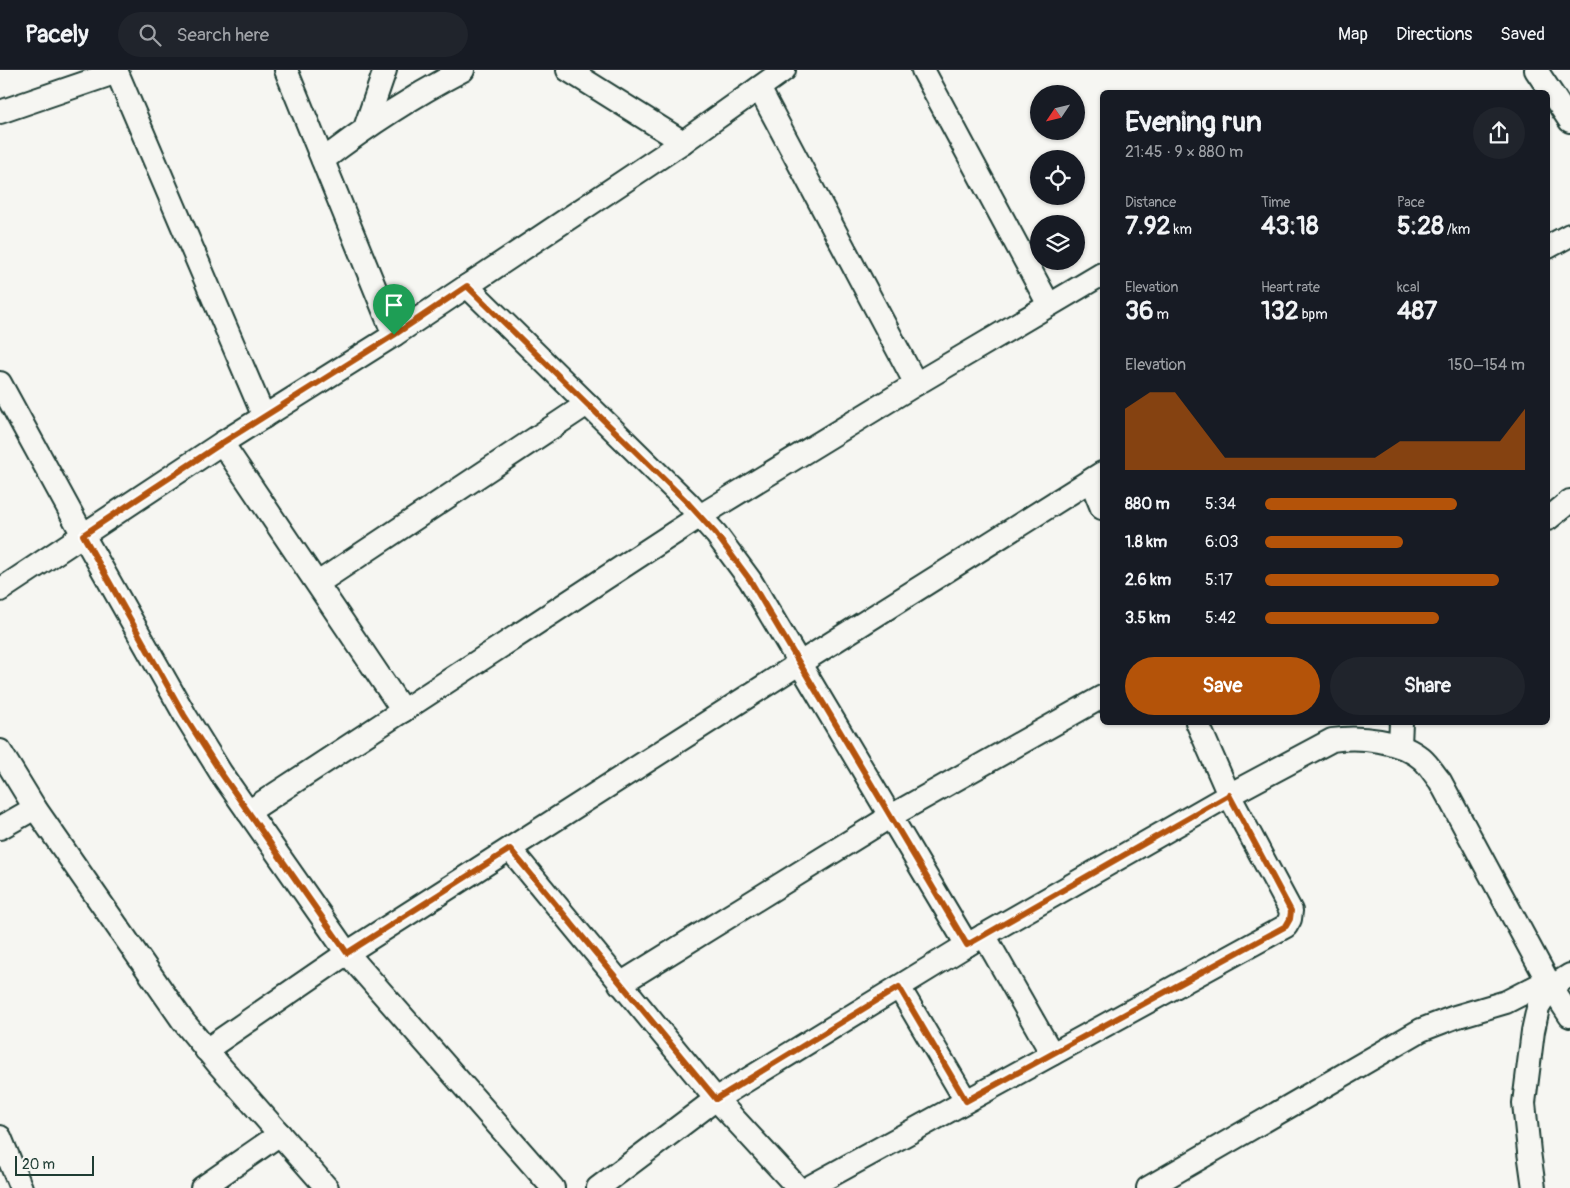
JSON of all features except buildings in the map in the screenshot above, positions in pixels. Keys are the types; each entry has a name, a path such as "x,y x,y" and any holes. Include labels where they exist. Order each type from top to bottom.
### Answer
{"street":[{"path":"286,70 394,335"},
{"path":"365,128 385,70"},
{"path":"323,160 365,128 436,84 463,70"},
{"path":"568,70 683,142"},
{"path":"0,590 222,443 394,335 683,142 784,70"},
{"path":"923,70 1049,305"},
{"path":"1536,70 1549,90"},
{"path":"0,112 117,71 264,417"},
{"path":"759,88 916,384"},
{"path":"1550,91 1570,121"},
{"path":"1550,246 1570,235"},
{"path":"248,812 700,516 916,384 1100,275"},
{"path":"467,286 716,534 750,580 891,816 1052,1054"},
{"path":"0,383 184,715 221,773 347,953 552,1188"},
{"path":"318,584 587,404"},
{"path":"222,443 403,711"},
{"path":"206,1050 347,953 800,663 1097,477 1100,496"},
{"path":"1550,517 1570,501"},
{"path":"620,984 891,816 1100,699"},
{"path":"808,1188 1286,926 1290,919 1291,911 1229,795 1198,725"},
{"path":"1400,745 1401,725"},
{"path":"598,1188 716,1099 976,940 1229,795 1332,740 1350,737 1400,745 1422,759 1440,781 1549,984 1570,1016"},
{"path":"0,751 35,808 183,1021 206,1050 327,1188"},
{"path":"0,828 35,808"},
{"path":"510,849 716,1099 798,1188"},
{"path":"1148,1188 1421,1030 1455,1017 1506,1002 1570,975"},
{"path":"1534,1188 1524,1102 1533,1031 1538,1008 1549,984"},
{"path":"899,987 966,1101"},
{"path":"202,1188 280,1134"},
{"path":"0,1137 20,1188"}],"route":[{"path":"467,286 700,516 716,534 750,580 967,945 1229,795 1291,911 1290,919 1286,926 966,1101 899,987 716,1099 510,849 347,953 221,773 184,715 83,535 222,443 394,335 467,286"}]}
